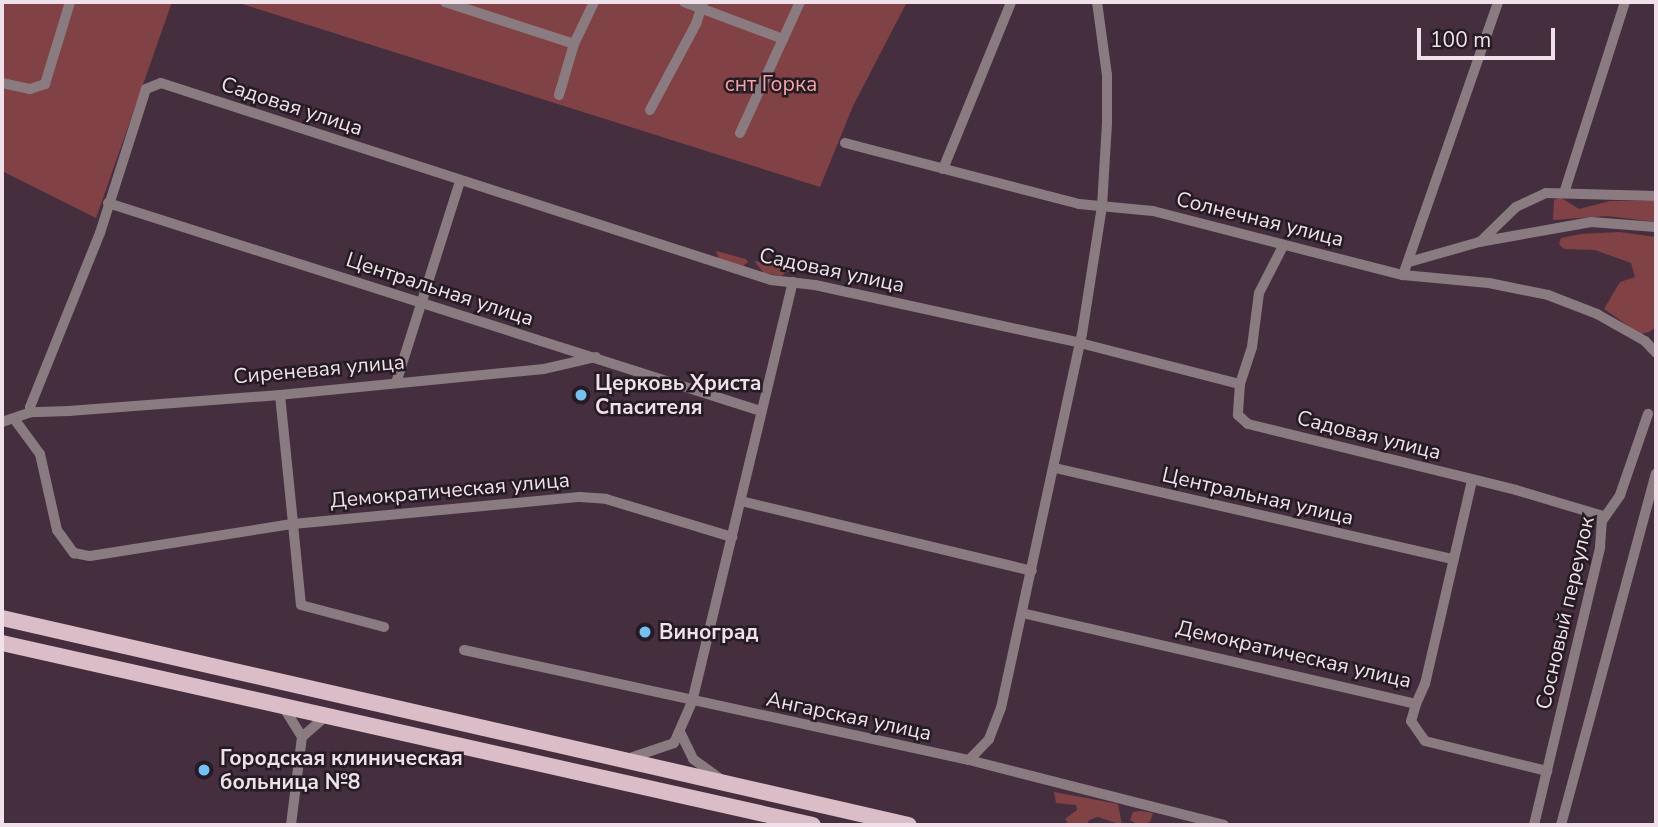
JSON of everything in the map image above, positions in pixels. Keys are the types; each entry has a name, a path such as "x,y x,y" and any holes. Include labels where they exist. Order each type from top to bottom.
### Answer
{"main road":[{"path":"2,618 909,825"},
{"path":"2,643 813,825"}],"street":[{"path":"2,83 30,89 44,84 70,2"},
{"path":"445,2 574,44"},
{"path":"559,95 574,44 594,2"},
{"path":"684,2 701,6 783,39"},
{"path":"740,133 800,2"},
{"path":"943,169 1011,2"},
{"path":"969,760 994,729 1055,468 1080,343 1102,207 1107,75 1097,2"},
{"path":"1403,275 1498,2"},
{"path":"1565,190 1625,2"},
{"path":"650,110 701,6"},
{"name":"Садовая улица","path":"31,412 34,388 81,281 146,89 159,83 761,277 1080,343 1240,384 1238,415 1248,424 1582,507 1603,516"},
{"name":"Солнечная улица","path":"845,143 1102,207 1153,211 1403,275 1489,283 1548,295 1597,314 1645,341 1656,353"},
{"path":"396,383 418,301 460,181"},
{"path":"1479,242 1526,200 1565,190 1656,196"},
{"name":"Центральная улица","path":"108,203 761,411"},
{"path":"1409,262 1479,242 1591,222 1656,227"},
{"path":"1240,384 1252,347 1259,293 1283,246"},
{"path":"623,760 664,748 681,734 692,702 793,282"},
{"name":"Сиреневая улица","path":"31,412 280,395 544,369 596,357"},
{"path":"280,395 301,605 384,626"},
{"path":"2,422 15,420 31,412"},
{"name":"Сосновый переулок","path":"1534,825 1603,516 1620,495 1648,414"},
{"name":"Демократическая улица","path":"15,420 45,468 60,538 78,554 293,524 576,497 606,499 732,537"},
{"name":"Центральная улица","path":"1055,468 1453,559"},
{"path":"1561,825 1656,474"},
{"name":"Демократическая улица","path":"1022,613 1416,704 1425,684 1472,481"},
{"path":"741,501 1032,571"},
{"name":"Ангарская улица","path":"464,650 692,702 969,760 1224,825"},
{"path":"1416,704 1411,721 1425,741 1547,771"},
{"path":"281,706 292,714 302,737 291,825"},
{"path":"302,737 328,715"},
{"path":"681,734 693,759 728,783"}],"green space":[{"path":"2,2 172,2 96,218 2,171"},
{"name":"снт Горка","path":"236,2 907,2 853,106 820,187"},
{"path":"1560,197 1579,209 1610,201 1656,201 1656,222 1607,216 1553,220 1554,200"},
{"path":"1619,232 1656,237 1656,327 1649,332 1640,334 1604,309 1620,282 1635,277 1631,263 1595,250 1564,249 1559,244 1561,238 1581,234"},
{"path":"716,251 746,259 748,262 743,266 719,259"},
{"path":"754,261 787,268 789,271 781,276 764,273"},
{"path":"1054,792 1118,804 1122,825 1098,817 1089,820 1087,825 1069,825 1065,819 1077,810 1076,805 1056,803"},
{"path":"1133,812 1153,813 1150,822 1139,825 1130,820"}],"place":[{"name":"Церковь Христа Спасителя","path":"581,395"},
{"name":"Виноград","path":"645,632"},
{"name":"Городская клиническая больница №8","path":"204,770"}]}
